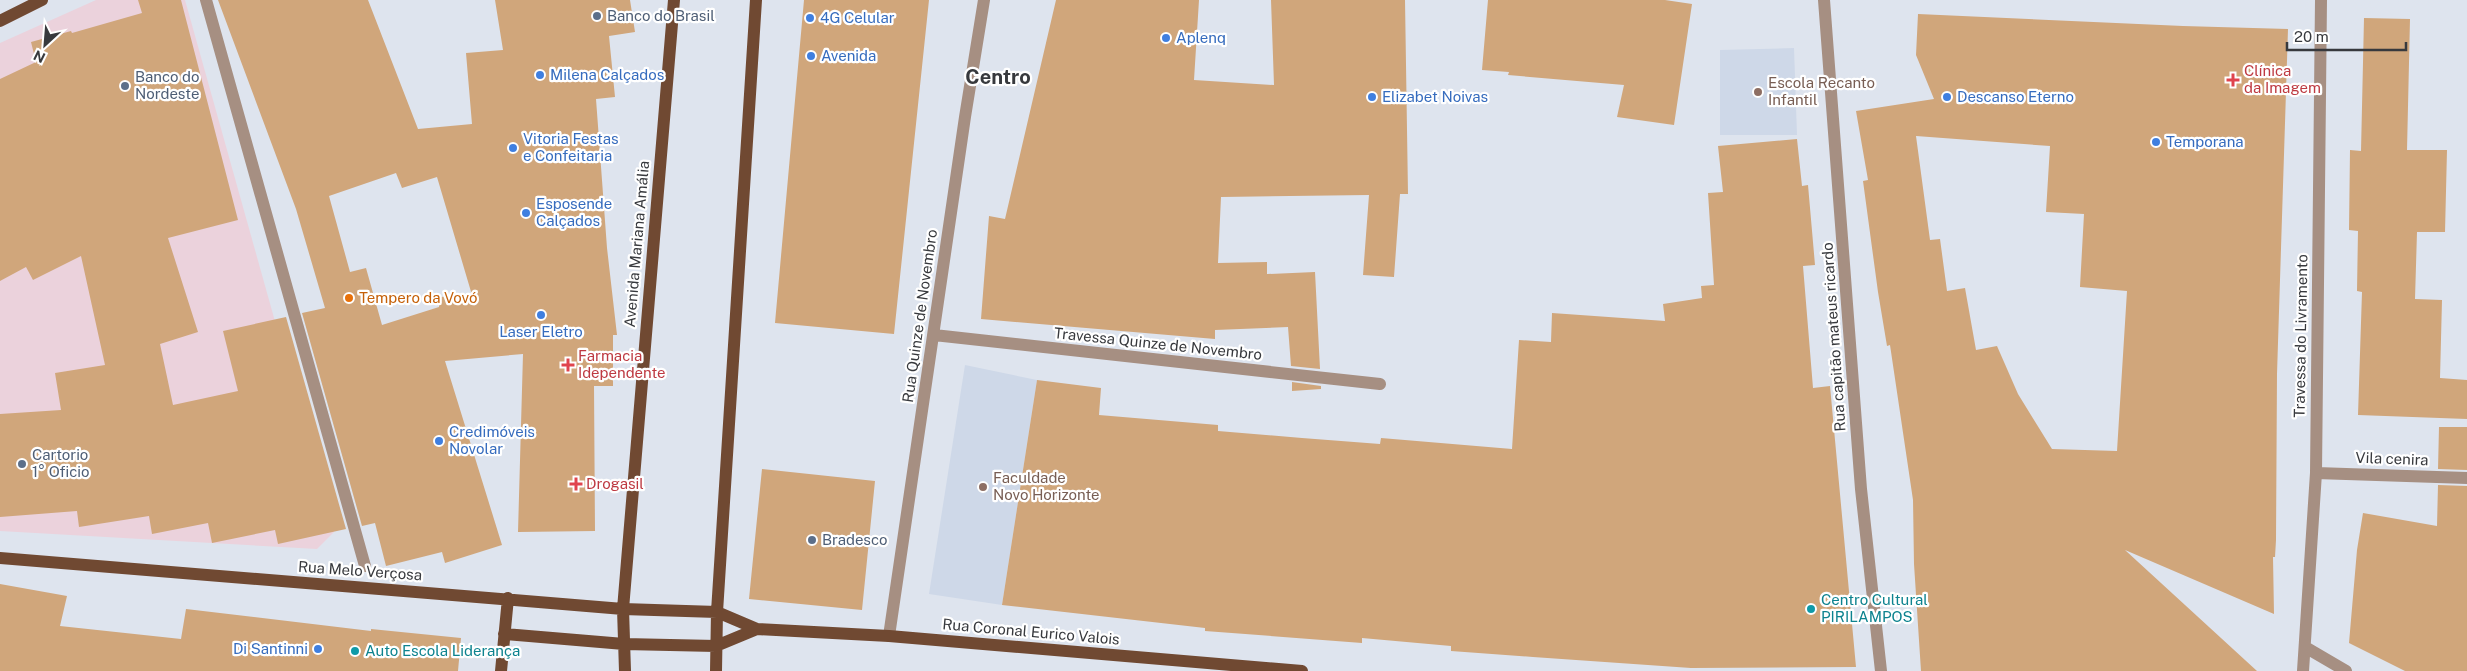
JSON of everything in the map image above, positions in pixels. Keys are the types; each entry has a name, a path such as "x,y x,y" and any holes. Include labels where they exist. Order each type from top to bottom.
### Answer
{"main road":[{"path":"0,21 42,0"},
{"name":"Avenida Mariana Amália","path":"625,671 623,609 674,0"},
{"path":"716,671 717,612 756,0"},
{"name":"Rua Melo Verçosa","path":"0,558 508,598 623,609 717,612"},
{"path":"501,671 508,598"},
{"name":"Rua Coronal Eurico Valois","path":"717,612 757,629 889,636 1302,671"},
{"name":"Rua Coronal Eurico Valois","path":"716,646 757,629"},
{"path":"504,634 624,644 716,646"}],"street":[{"path":"206,0 365,566"},
{"name":"Rua Quinze de Novembro","path":"889,636 964,118 984,0"},
{"name":"Rua capitão mateus ricardo","path":"1824,0 1861,489 1881,671"},
{"name":"Travessa do Livramento","path":"2303,671 2316,473 2321,0"},
{"name":"Travessa Quinze de Novembro","path":"934,335 1380,384"},
{"name":"Vila cenira","path":"2316,473 2467,478"},
{"path":"2305,648 2346,671"}],"shaded area":[{"path":"96,0 185,0 334,532 317,549 0,531 0,43"},
{"name":"Escola Recanto Infantil","path":"1794,48 1797,135 1720,135 1720,50"},
{"name":"Faculdade Novo Horizonte","path":"965,365 1037,380 1002,605 929,594"}],"building":[{"path":"138,0 181,0 238,220 168,238 198,332 160,344 173,405 238,391 223,331 286,317 346,529 278,544 275,530 212,543 208,523 152,534 149,516 79,527 77,511 0,517 0,414 61,410 55,373 105,365 81,256 33,280 26,267 0,281 0,79 36,62 31,42 71,31 72,33 142,13"},
{"path":"218,0 368,0 418,129 472,124 466,53 503,50 495,0 630,0 635,32 609,36 615,97 596,99 607,248 617,335 613,335 613,386 594,386 595,531 518,532 523,354 445,361 502,545 445,563 442,552 386,566 375,523 362,526 302,313 325,308 296,209","holes":["396,173 402,188 437,177 472,295 439,297 439,307 382,325 366,268 350,272 329,196"]},
{"path":"804,0 929,0 894,334 775,323"},
{"path":"1056,0 1199,0 1194,80 1274,85 1271,0 1405,0 1408,194 1400,194 1394,277 1363,275 1369,195 1221,197 1218,263 1267,262 1267,274 1315,272 1320,369 1291,366 1288,327 1215,330 1215,339 981,319 989,216 1005,219"},
{"path":"1488,0 1665,0 1692,4 1674,125 1617,117 1624,85 1508,75 1509,72 1482,70"},
{"path":"1918,14 2288,29 2277,374 2276,540 2275,557 2273,557 2274,614 2125,550 2257,671 1921,671 1914,564 1913,500 1890,345 1887,346 1878,292 1863,181 1868,180 1856,111 1934,99 1916,55","holes":["1916,136 2050,146 2046,212 2084,214 2080,287 2127,291 2117,451 2052,449 2018,394 1997,346 1976,350 1965,288 1947,291 1940,239 1930,240"]},
{"path":"2364,18 2410,19 2407,150 2447,150 2445,232 2417,232 2415,299 2442,300 2440,378 2467,380 2467,419 2358,415 2362,292 2357,291 2358,231 2349,230 2350,150 2361,151"},
{"path":"1797,139 1802,186 1808,185 1815,265 1803,266 1813,388 1830,386 1856,667 1691,668 1533,657 1451,651 1451,646 1362,638 1362,643 1205,631 1205,628 1002,605 1037,380 1101,388 1099,415 1218,425 1218,431 1302,438 1380,444 1381,438 1512,449 1519,340 1551,342 1552,313 1665,321 1663,304 1702,298 1701,286 1714,285 1708,193 1723,192 1718,146"},
{"path":"1292,382 1321,386 1321,389 1292,391"},
{"path":"2439,427 2467,427 2467,470 2438,469"},
{"name":"Bradesco","path":"762,469 875,481 862,610 749,599"},
{"path":"2438,485 2467,486 2467,671 2405,671 2349,643 2357,550 2363,513 2437,526"},
{"path":"0,584 67,596 60,626 181,639 186,609 371,631 371,629 461,638 458,671 0,671"}],"place":[{"name":"Banco do Brasil","path":"597,16"},
{"name":"4G Celular","path":"810,18"},
{"name":"Aplenq","path":"1166,38"},
{"name":"Avenida","path":"811,56"},
{"name":"Milena Calçados","path":"540,75"},
{"name":"Clínica da Imagem","path":"2233,80"},
{"name":"Banco do Nordeste","path":"125,86"},
{"name":"Escola Recanto Infantil","path":"1758,92"},
{"name":"Elizabet Noivas","path":"1372,97"},
{"name":"Descanso Eterno","path":"1947,97"},
{"name":"Temporana","path":"2156,142"},
{"name":"Vitoria Festas e Confeitaria","path":"513,148"},
{"name":"Esposende Calçados","path":"526,213"},
{"name":"Tempero da Vovó","path":"349,298"},
{"name":"Laser Eletro","path":"541,315"},
{"name":"Farmacia Idependente","path":"568,365"},
{"name":"Credimóveis Novolar","path":"439,441"},
{"name":"Cartorio 1° Oficio","path":"22,464"},
{"name":"Drogasil","path":"576,484"},
{"name":"Faculdade Novo Horizonte","path":"983,487"},
{"name":"Bradesco","path":"812,540"},
{"name":"Centro Cultural PIRILAMPOS","path":"1811,609"},
{"name":"Di Santinni","path":"318,649"},
{"name":"Auto Escola Liderança","path":"355,651"}],"district":[{"name":"Centro","path":"998,77"}]}
